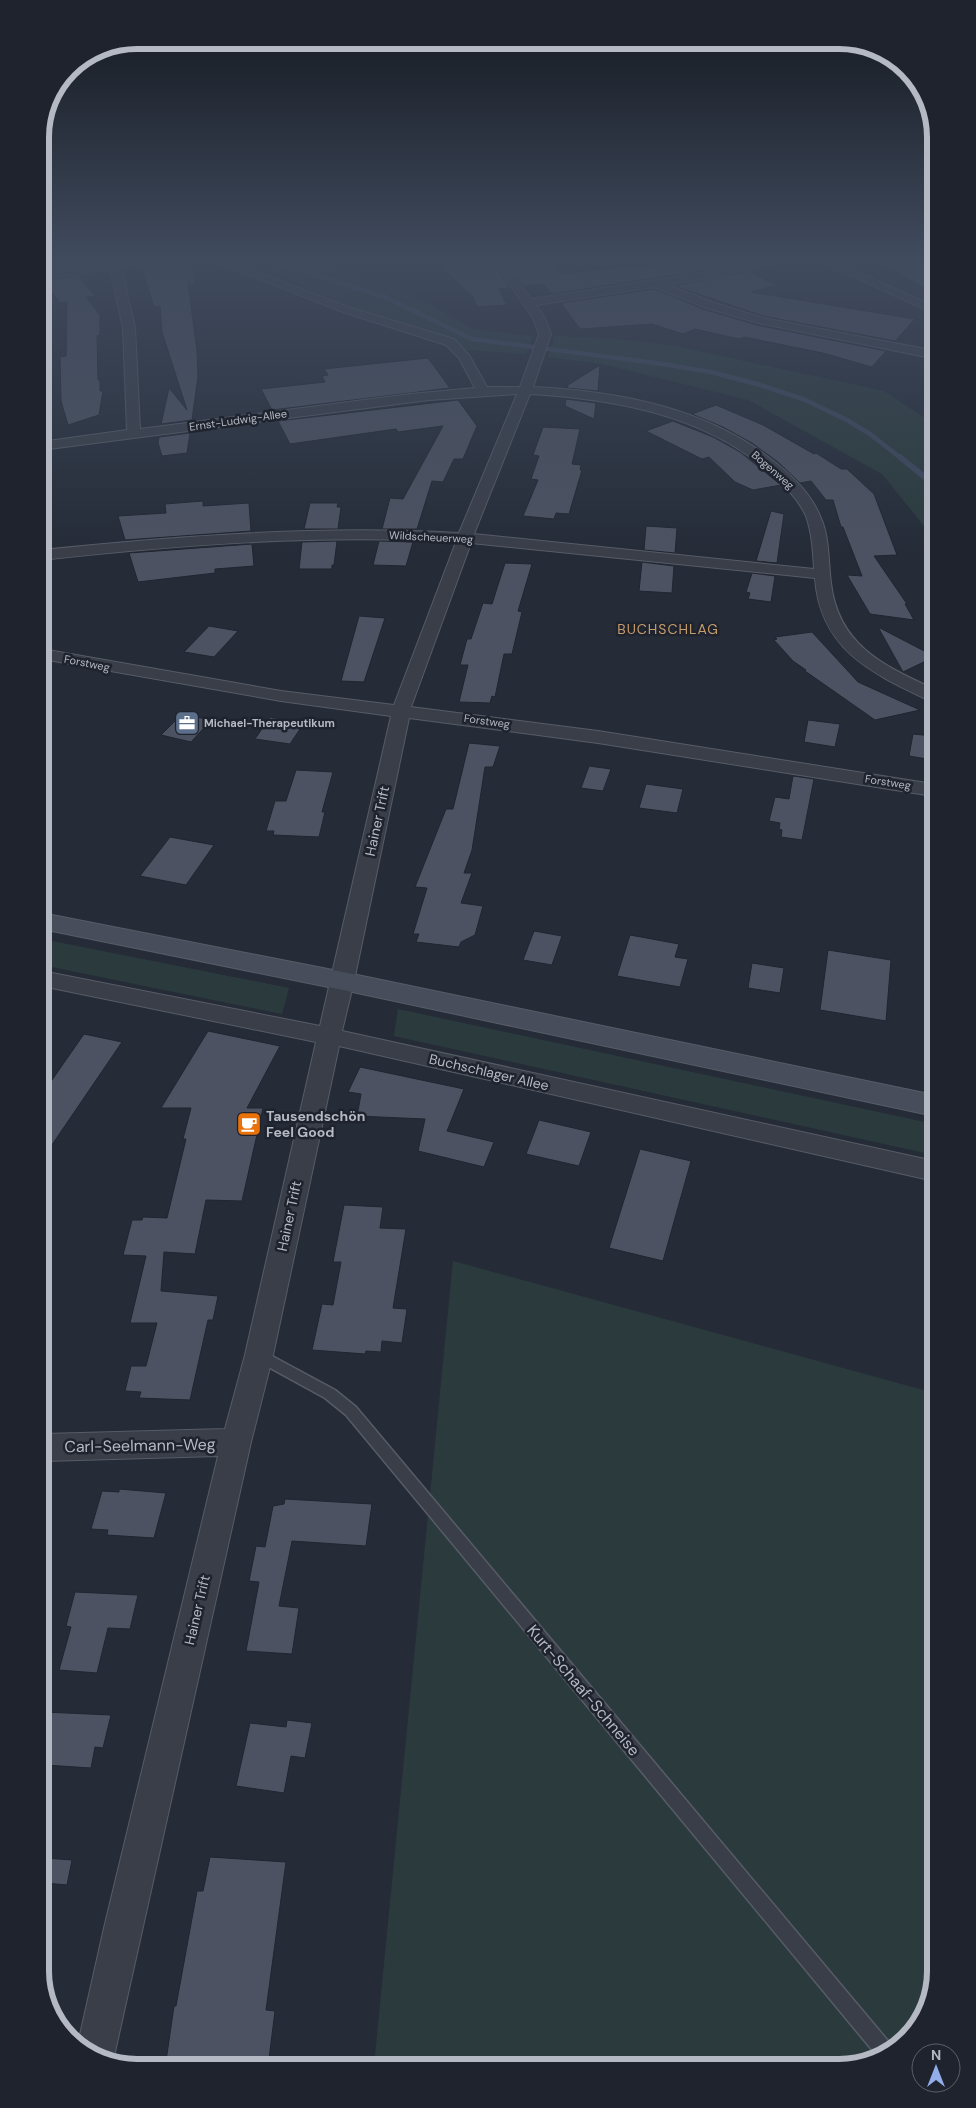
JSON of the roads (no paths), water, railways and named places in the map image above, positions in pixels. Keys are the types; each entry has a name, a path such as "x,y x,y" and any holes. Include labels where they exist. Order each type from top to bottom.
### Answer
{"main road":[{"path":"49,922 343,981 927,1105"}],"street":[{"path":"130,355 134,434"},
{"path":"463,355 483,391"},
{"name":"Hainer Trift","path":"97,2049 122,1928 236,1442 259,1354 329,1036 343,981 401,711 465,538 526,391 538,355"},
{"name":"Ernst-Ludwig-Allee","path":"49,445 292,413 483,391 526,391"},
{"name":"Bogenweg","path":"526,391 600,396 636,403 693,421 748,448 790,482 806,503 818,531 821,574 828,608 833,622 851,647 884,671 927,692"},
{"name":"Wildscheuerweg","path":"49,554 138,545 277,535 399,534 465,538 821,574"},
{"name":"Forstweg","path":"49,655 281,696 712,754 927,789"},
{"name":"Buchschlager Allee","path":"49,979 329,1036 927,1169"},
{"name":"Carl-Seelmann-Weg","path":"49,1447 236,1442"}],"lane":[{"name":"Kurt-Schaaf-Schneise","path":"259,1354 330,1394 351,1411 882,2047"}],"waterway":[{"path":"597,355 711,372 803,399 847,420 870,434 902,459"},
{"path":"900,457 927,479"}],"place":[{"name":"Michael-Therapeutikum","path":"187,723"},
{"name":"Tausendschön Feel Good","path":"249,1124"}],"district":[{"name":"BUCHSCHLAG","path":"668,629"}]}
